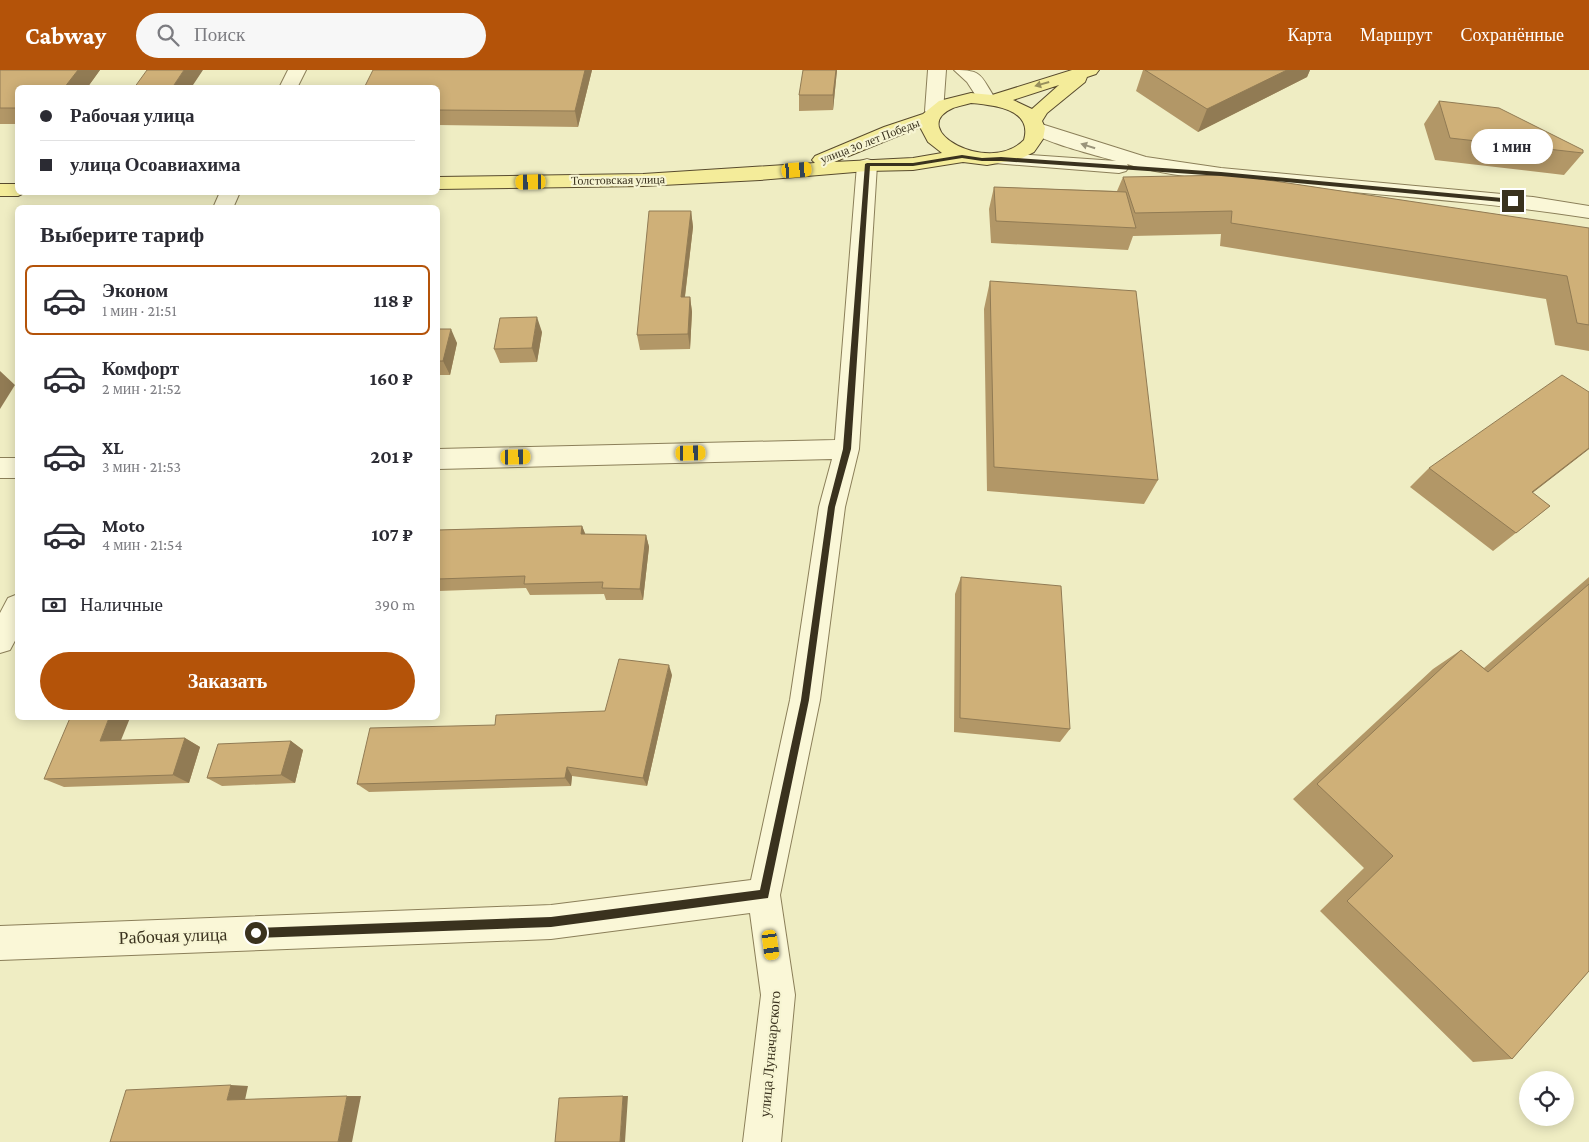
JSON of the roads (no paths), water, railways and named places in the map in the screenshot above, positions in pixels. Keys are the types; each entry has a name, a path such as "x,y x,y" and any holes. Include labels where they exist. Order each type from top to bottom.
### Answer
{"main road":[{"name":"улица 30 лет Победы","path":"932,115 929,129 934,140 946,149 962,156 982,160 1001,159 1016,155 1028,148 1034,138 1034,125 1040,110 1089,70"},
{"name":"улица 30 лет Победы","path":"797,170 932,115 944,104 956,100 992,99 1089,70"},
{"name":"улица 30 лет Победы","path":"992,99 1018,108 1034,125"},
{"name":"улица 30 лет Победы","path":"797,170 867,164 913,164 962,156"},
{"name":"Толстовская улица","path":"440,183 643,180 760,174 797,170"},
{"path":"0,190 15,190"}],"street":[{"path":"290,85 297,70"},
{"path":"932,115 937,70"},
{"path":"963,70 992,99"},
{"path":"1034,125 1057,137 1144,163 1221,174"},
{"path":"1001,159 1221,174 1533,203 1589,212"},
{"name":"улица Луначарского","path":"762,1142 778,995 764,895 805,700 832,507 847,449 867,164"},
{"path":"440,458 847,449"},
{"path":"0,468 15,468"},
{"path":"0,641 15,612"},
{"name":"Рабочая улица","path":"0,943 551,922 764,895"}]}
